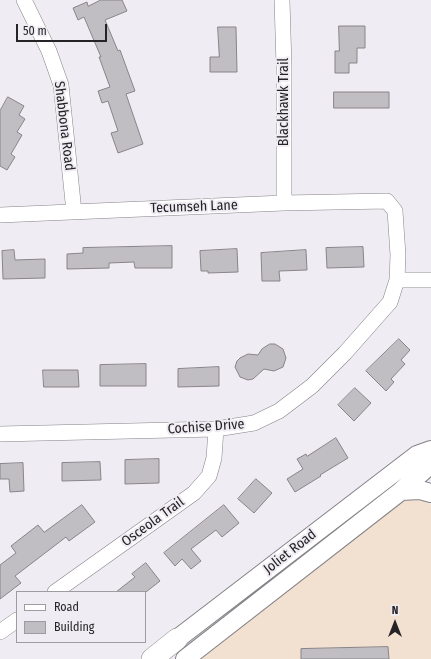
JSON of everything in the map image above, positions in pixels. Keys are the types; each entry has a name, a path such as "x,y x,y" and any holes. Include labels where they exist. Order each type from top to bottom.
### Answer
{"highway":[{"name":"Joliet Road","path":"152,659 177,639"}],"main road":[{"name":"Joliet Road","path":"177,639 417,455 431,450"},
{"name":"Joliet Road","path":"185,659 401,491 431,464"},
{"path":"401,491 420,490 431,493"}],"street":[{"name":"Shabbona Road","path":"24,0 49,51 62,85 74,212"},
{"name":"Blackhawk Trail","path":"282,0 284,66 284,203"},
{"name":"Tecumseh Lane","path":"0,215 284,203 388,201"},
{"name":"Cochise Drive","path":"0,434 216,429 254,423 279,411 312,386 345,354 390,302 397,280 398,255 395,211 388,201"},
{"path":"397,280 431,280"},
{"name":"Osceola Trail","path":"57,591 194,493 209,476 214,458 216,429"},
{"path":"0,632 16,621"}],"shaded area":[{"path":"419,495 431,505 431,659 201,659 201,653 390,508"}],"building":[{"path":"101,0 122,0 127,11 105,20 118,51 120,50 135,91 126,94 143,144 118,153 111,133 118,131 108,101 102,103 98,91 110,87 99,57 101,57 84,17 78,20 73,8 87,2 88,6"},
{"path":"339,26 365,26 365,48 357,48 357,63 349,63 349,73 335,73 335,51 339,51"},
{"path":"218,27 236,27 237,72 210,72 210,57 219,57"},
{"path":"334,92 389,92 389,108 334,108"},
{"path":"8,97 24,106 19,115 25,119 17,132 22,135 11,154 15,157 7,170 0,166 0,111"},
{"path":"172,246 172,268 135,268 134,262 109,263 109,268 67,269 67,254 83,253 83,248"},
{"path":"363,247 364,267 327,268 326,248"},
{"path":"237,249 238,272 208,273 208,271 201,271 200,251"},
{"path":"14,250 15,260 45,259 45,278 3,279 2,251"},
{"path":"306,250 307,270 279,271 280,281 262,281 261,253"},
{"path":"399,339 410,350 401,360 405,364 391,379 394,382 386,391 366,371"},
{"path":"270,344 275,344 283,349 286,358 283,367 274,371 264,369 253,379 248,380 240,377 235,367 237,361 248,354 258,355 262,349"},
{"path":"146,364 146,386 100,386 100,365"},
{"path":"219,367 219,386 178,387 178,369"},
{"path":"43,370 78,370 79,387 44,387"},
{"path":"355,388 371,403 354,421 338,405"},
{"path":"336,438 348,458 295,492 287,479 303,469 297,459 306,454 307,456"},
{"path":"159,459 159,483 125,484 125,460"},
{"path":"100,462 101,480 62,481 62,463"},
{"path":"23,463 24,491 10,492 9,479 0,479 0,464"},
{"path":"256,479 272,493 254,513 238,499"},
{"path":"82,505 95,522 69,541 66,537 15,576 21,583 0,599 0,565 16,553 11,546 38,525 44,532"},
{"path":"224,505 239,523 222,537 216,530 191,549 201,561 191,569 182,559 175,566 164,553"},
{"path":"146,563 160,581 146,592 117,591 135,577 132,574"},
{"path":"388,647 389,659 301,659 301,649"}]}
